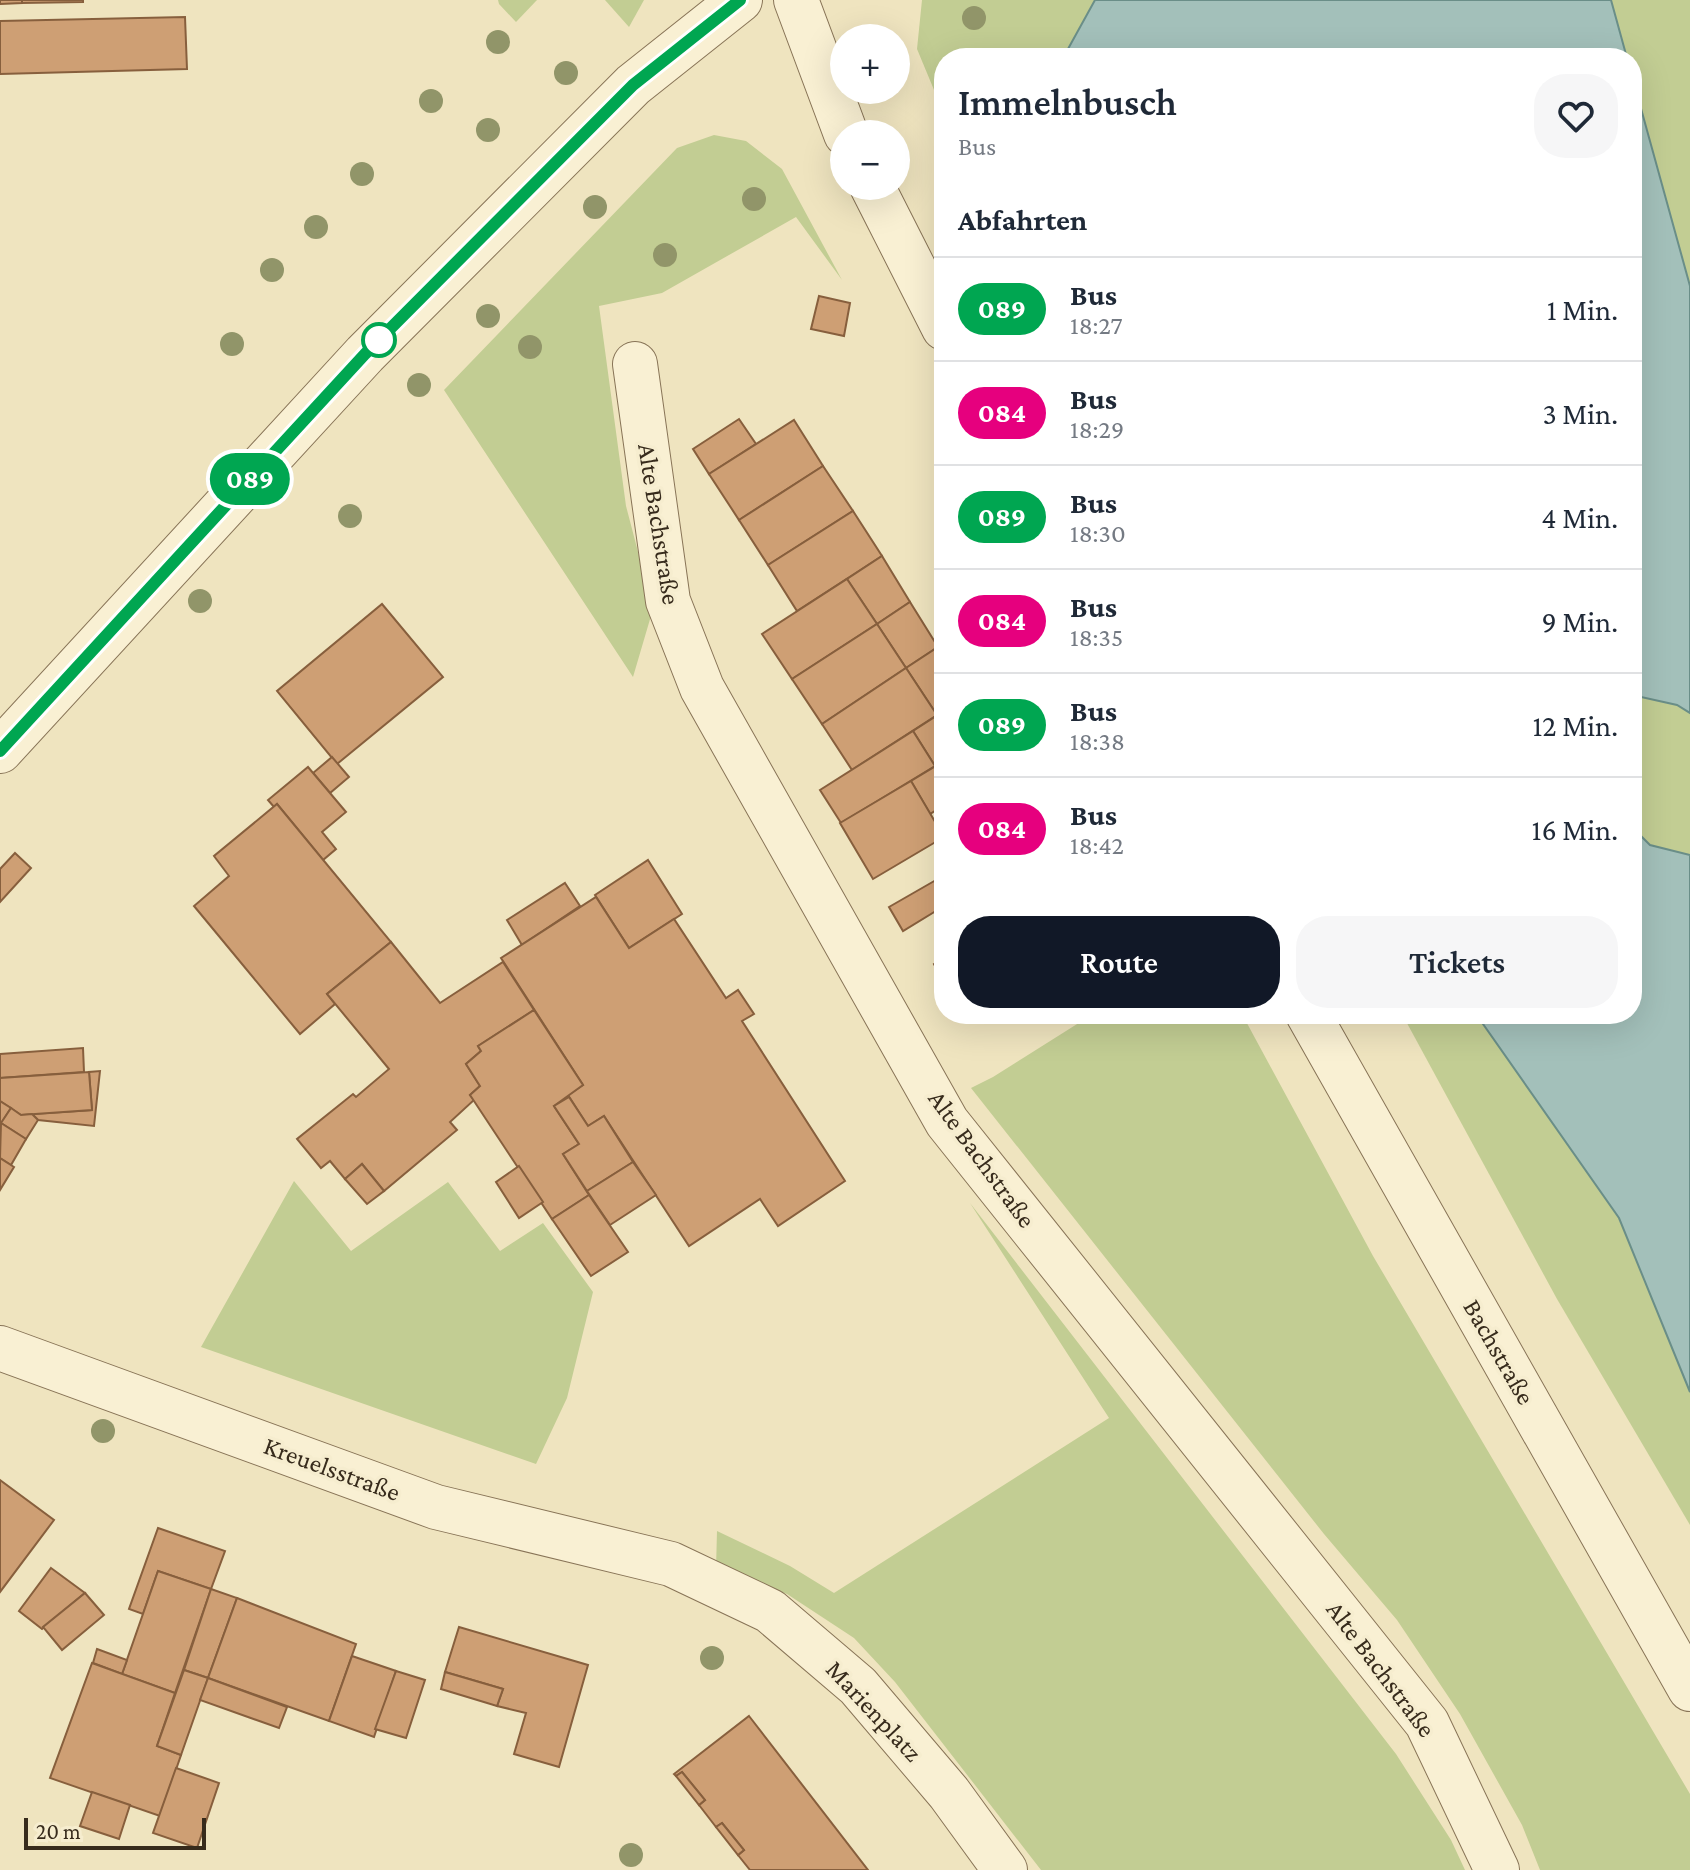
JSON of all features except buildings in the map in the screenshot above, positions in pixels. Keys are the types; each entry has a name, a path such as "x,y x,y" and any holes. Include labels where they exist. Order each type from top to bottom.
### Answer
{"street":[{"path":"0,751 365,354 633,85 740,0"},
{"path":"796,0 841,120"},
{"path":"879,200 934,308"},
{"name":"Alte Bachstraße","path":"635,364 668,601 702,688 947,1122 1427,1723 1497,1870"},
{"name":"Bachstraße","path":"1314,1024 1690,1689"},
{"name":"Kreuelsstraße","path":"0,1348 436,1507 671,1564"},
{"name":"Marienplatz","path":"671,1564 770,1611 858,1686 949,1793 1005,1870"}],"green space":[{"path":"498,0 537,0 516,22"},
{"path":"605,0 644,0 629,27"},
{"path":"922,0 1095,0 1069,48 934,48 934,90 917,49"},
{"path":"1611,0 1690,0 1690,286 1642,112 1642,48 1624,48"},
{"path":"714,135 746,141 782,169 842,280 796,217 662,293 599,306 626,506 653,609 633,677 444,390 677,148"},
{"path":"1642,697 1677,705 1690,713 1690,855 1650,845 1642,837"},
{"path":"1077,1024 1247,1024 1373,1256 1690,1794 1690,1870 1540,1870 1522,1825 1460,1714 1397,1620 1324,1534 971,1088"},
{"path":"1407,1024 1483,1024 1620,1218 1690,1392 1690,1525 1557,1299"},
{"path":"294,1181 351,1251 448,1182 500,1251 543,1223 593,1292 567,1398 536,1464 201,1347"},
{"path":"970,1203 1396,1754 1451,1840 1465,1870 1041,1870 895,1682 854,1638 787,1594 716,1569 717,1531 790,1566 834,1593 1109,1418"}],"water":[{"path":"1095,0 1611,0 1624,48 1069,48"},
{"path":"1642,112 1690,286 1690,713 1677,705 1642,697"},
{"path":"1642,837 1650,845 1690,855 1690,1392 1619,1218 1483,1024 1642,1024"}],"bus line":[{"name":"089","path":"0,751 365,354 633,85 740,0"}]}
